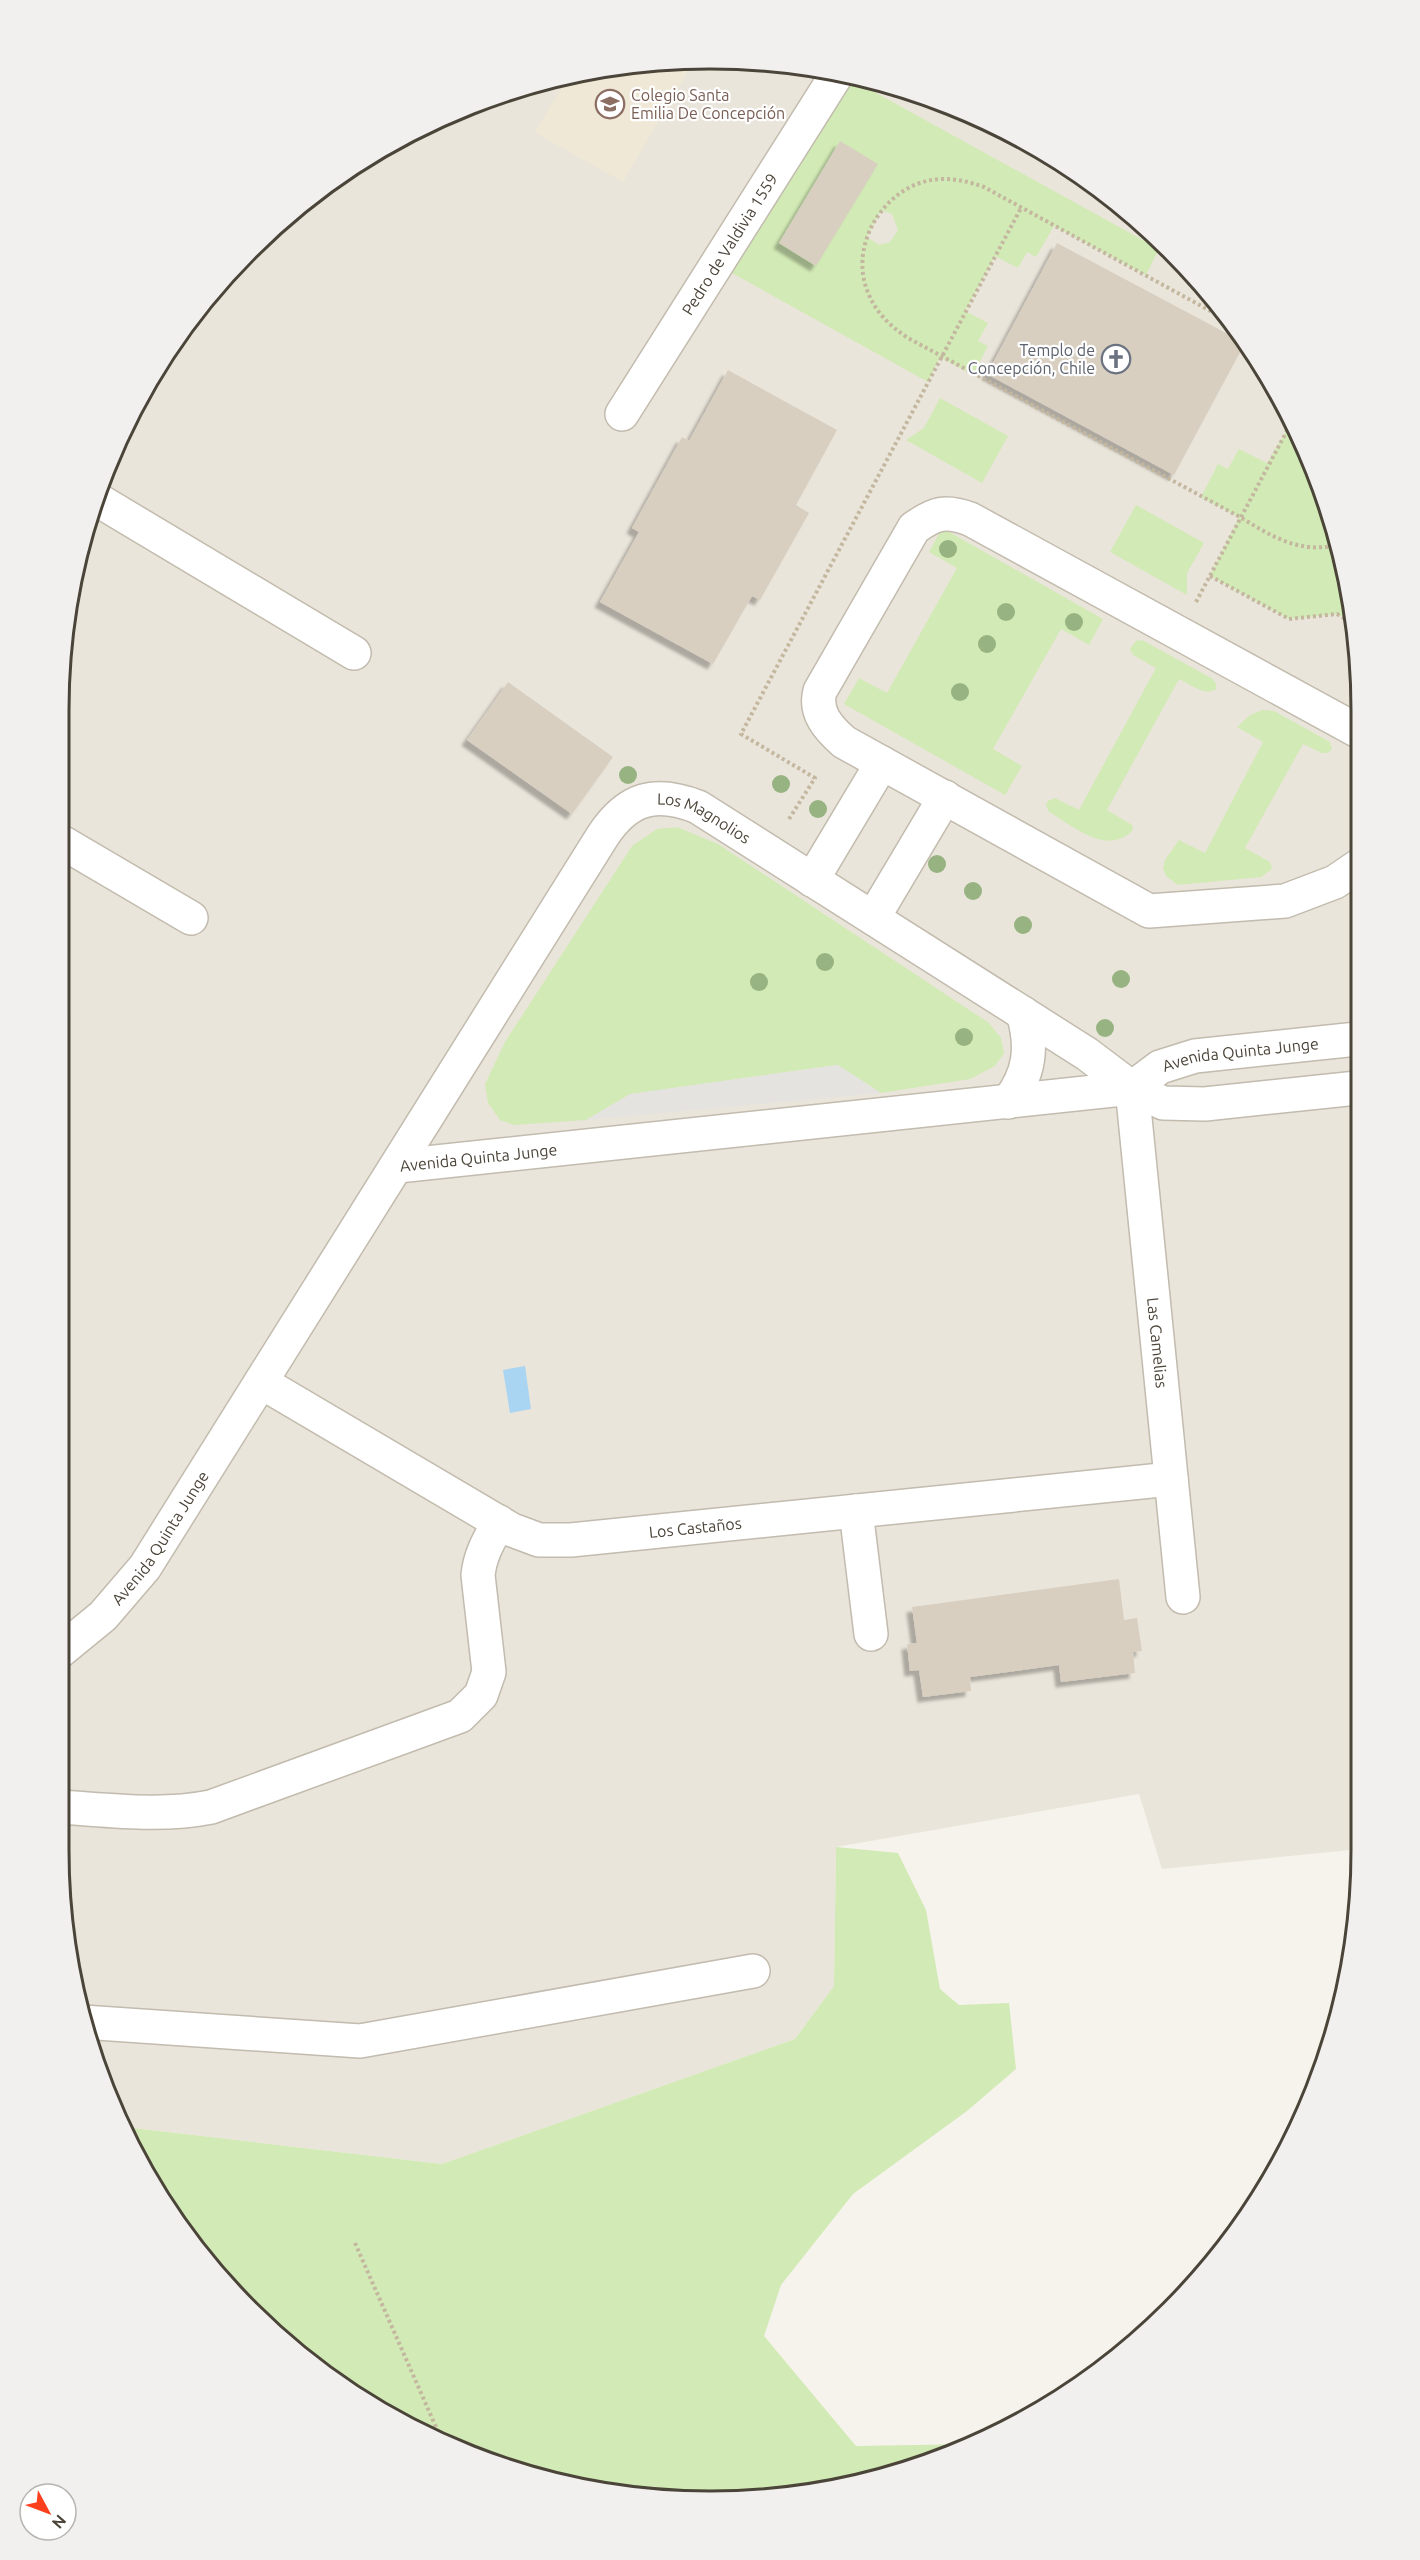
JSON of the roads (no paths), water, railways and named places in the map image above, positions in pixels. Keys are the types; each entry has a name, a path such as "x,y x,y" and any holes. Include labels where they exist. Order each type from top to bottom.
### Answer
{"street":[{"name":"Pedro de Valdivia 1559","path":"622,414 833,81"},
{"path":"103,503 354,653"},
{"path":"1351,727 970,519 944,512 934,515 914,528 820,691 817,702 820,713 834,733 844,742 1149,911 1285,901 1335,882 1351,871"},
{"path":"812,880 882,763"},
{"path":"873,918 945,797"},
{"name":"Los Magnolios","path":"398,1166 612,820 626,810 652,798 667,798 698,807 1087,1054 1132,1088"},
{"path":"69,846 191,918"},
{"path":"1008,1102 1025,1074 1030,1054 1029,1033 1023,1013"},
{"name":"Avenida Quinta Junge","path":"69,1644 103,1616 146,1567 398,1166 1132,1088 1160,1067 1195,1056 1351,1040"},
{"name":"Avenida Quinta Junge","path":"1132,1088 1163,1103 1184,1105 1351,1089"},
{"name":"Las Camelias","path":"1132,1088 1183,1597"},
{"name":"Los Castaños","path":"261,1382 499,1522 525,1536 555,1542 1171,1479"},
{"path":"856,1511 871,1634"},
{"path":"69,1808 151,1813 192,1811 211,1807 460,1716 481,1695 489,1672 478,1575 486,1546 499,1522"},
{"path":"93,2023 360,2041 753,1971"}],"water":[{"path":"525,1366 531,1409 510,1413 503,1370"}],"place":[{"name":"Colegio Santa Emilia De Concepción","path":"610,104"},
{"name":"Templo de Concepción, Chile","path":"1116,359"}]}
